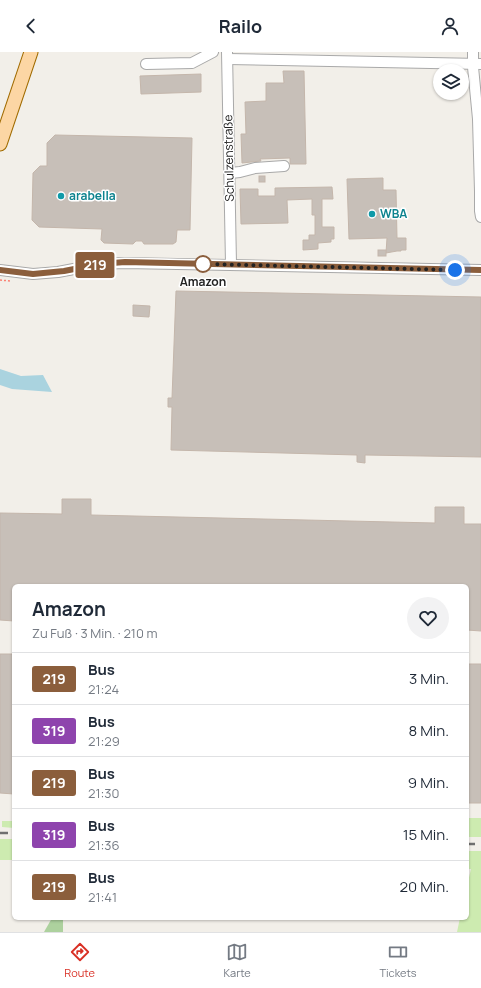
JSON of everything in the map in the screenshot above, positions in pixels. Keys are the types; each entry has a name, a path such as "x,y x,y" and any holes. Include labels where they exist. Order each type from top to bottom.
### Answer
{"main road":[{"path":"0,144 31,52"}],"street":[{"path":"146,64 192,63 213,52"},
{"path":"473,52 477,64 481,217"},
{"path":"227,56 477,64"},
{"name":"Schulzenstraße","path":"227,56 231,264"},
{"path":"230,173 256,168 284,166"},
{"path":"0,270 33,274 64,271 100,264 125,262 481,270"}],"green space":[{"path":"469,818 481,818 481,837 469,837"},
{"path":"2,821 12,821 12,828 2,827"},
{"path":"0,839 12,839 12,860 0,860"},
{"path":"469,851 481,851 481,932 457,932 460,920 469,920 469,878 471,869 469,869"},
{"path":"51,920 63,920 63,932 44,932"}],"water":[{"path":"0,369 21,376 43,375 52,392 12,389 0,385"}],"building":[{"path":"283,71 304,71 306,164 290,164 290,158 260,159 261,161 242,163 241,134 246,134 245,102 266,101 266,83 284,83"},
{"path":"201,74 201,92 141,94 140,76"},
{"path":"55,135 192,138 190,230 177,230 176,242 173,244 144,244 142,241 136,241 133,244 104,243 101,240 102,229 39,227 32,220 33,173 40,166 47,166 47,143"},
{"path":"259,176 265,176 265,182 259,182"},
{"name":"WBA","path":"383,178 383,190 396,190 397,238 406,238 406,250 386,253 387,238 349,239 347,179"},
{"path":"332,187 333,199 322,199 322,227 334,227 334,239 331,239 331,242 318,243 318,249 303,250 303,240 309,240 309,235 315,235 315,215 312,215 312,199 287,200 288,223 241,224 240,189 258,189 258,196 275,196 275,188"},
{"path":"378,250 386,250 386,256 378,256"},
{"path":"176,291 481,297 481,457 365,455 365,463 357,462 357,455 171,450 172,407 168,407 168,398 172,398"},
{"path":"133,305 150,306 149,317 133,316"},
{"path":"62,499 91,499 91,515 435,523 435,507 464,507 464,524 481,524 481,631 469,630 469,584 12,584 12,621 0,620 0,513 62,514"},
{"path":"0,654 12,654 12,794 0,793"},
{"path":"469,664 481,664 481,803 469,803"}],"railway":[{"path":"0,833 12,833"},
{"path":"469,844 481,844"}],"bus line":[{"name":"219","path":"0,270 33,274 58,272 100,264 125,262 481,270"}],"place":[{"name":"arabella","path":"61,196"},
{"name":"WBA","path":"372,214"},
{"name":"Amazon","path":"203,264"}],"route":[{"path":"203,264 455,270"}]}
